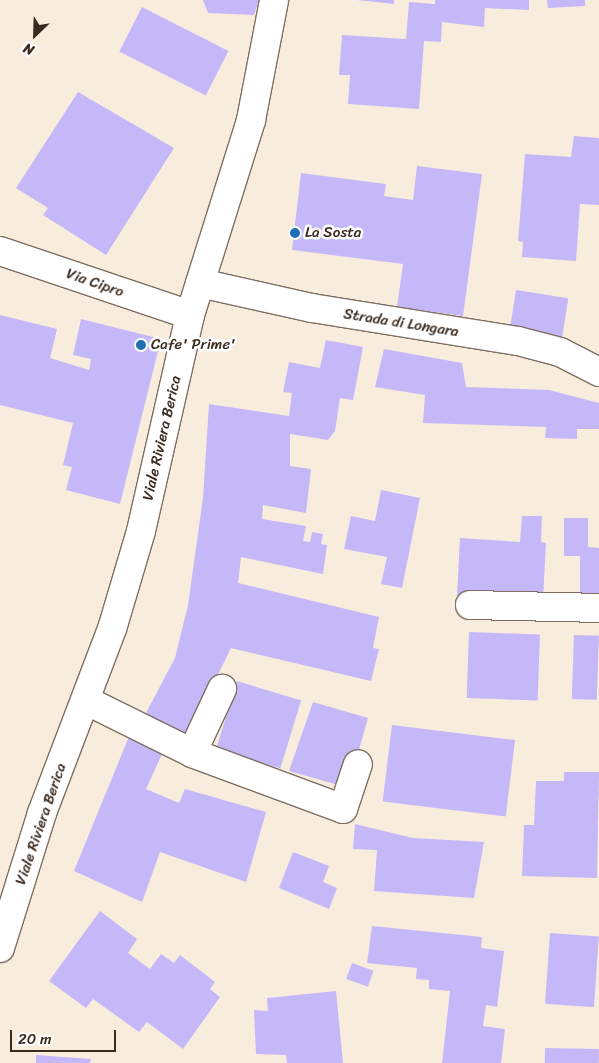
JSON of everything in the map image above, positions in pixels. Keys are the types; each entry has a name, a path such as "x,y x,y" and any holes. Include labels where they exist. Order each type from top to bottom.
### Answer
{"main road":[{"name":"Viale Riviera Berica","path":"0,948 42,813 87,701 141,531 190,315 251,120 274,0"},
{"name":"Via Cipro","path":"0,251 190,315"},
{"name":"Strada di Longara","path":"200,283 312,308 518,341 560,352 599,372"},
{"path":"470,605 599,608"},
{"path":"192,753 222,689"},
{"path":"87,701 192,753 343,809 358,764"}],"building":[{"path":"203,0 259,0 254,15 208,13"},
{"path":"357,0 394,0 394,4"},
{"path":"435,0 529,0 529,10 485,8 484,27 442,22 441,42 424,41 419,109 348,104 350,75 339,75 342,35 406,39 409,2 435,4"},
{"path":"547,0 585,0 585,6 548,8"},
{"path":"142,7 228,51 206,96 119,52"},
{"path":"78,92 174,148 106,255 43,215 48,208 16,188"},
{"path":"574,136 599,138 599,205 580,204 576,261 522,257 523,242 518,241 525,154 571,157"},
{"path":"417,166 482,174 463,316 397,307 403,264 292,250 301,173 386,184 384,196 413,200"},
{"path":"516,290 568,298 562,340 509,331"},
{"path":"0,315 57,329 50,358 89,370 91,359 73,355 81,319 161,339 120,504 66,490 72,467 63,465 73,423 0,405"},
{"path":"326,340 363,347 353,400 340,398 335,431 328,440 290,434 290,466 311,469 306,513 263,505 262,519 306,526 303,541 310,542 312,532 323,534 321,544 327,545 323,574 241,557 238,583 379,617 373,648 379,649 371,681 231,648 186,740 145,715 175,658 188,605 203,498 209,404 289,416 292,393 283,392 289,362 320,368"},
{"path":"384,349 462,363 466,387 549,390 599,403 599,429 577,429 577,439 545,438 546,427 423,423 425,395 375,387"},
{"path":"381,490 420,498 402,588 381,584 387,557 344,549 351,516 375,521"},
{"path":"522,516 542,516 541,542 546,543 543,599 457,595 460,538 520,542"},
{"path":"564,518 588,518 588,547 599,548 599,604 580,604 580,556 564,556"},
{"path":"469,632 540,634 538,700 467,698"},
{"path":"574,635 599,636 597,700 572,699"},
{"path":"237,681 301,701 280,768 216,749"},
{"path":"313,702 368,718 357,757 347,754 338,785 289,771"},
{"path":"392,725 515,740 506,817 383,801"},
{"path":"130,734 164,750 146,789 179,803 185,789 266,812 246,882 160,852 142,902 74,871"},
{"path":"564,772 599,772 597,878 522,876 524,825 534,825 536,781 564,781"},
{"path":"355,824 413,838 484,842 474,898 374,891 377,850 353,849"},
{"path":"293,852 329,866 323,882 337,888 329,909 279,888"},
{"path":"100,911 137,939 128,953 150,969 161,954 174,963 180,955 215,982 210,989 220,997 183,1049 147,1022 139,1032 93,999 86,1008 49,981"},
{"path":"372,926 482,937 481,948 504,951 497,1007 486,1005 483,1026 505,1029 501,1063 442,1063 450,991 429,989 429,980 416,979 417,968 367,963"},
{"path":"550,933 599,936 594,1007 545,1004"},
{"path":"352,963 374,971 368,987 346,979"},
{"path":"336,991 343,1063 287,1063 286,1055 256,1054 254,1010 268,1011 267,998"},
{"path":"545,1048 599,1049 599,1063 545,1063"},
{"path":"36,1055 91,1059 90,1063 36,1063"}],"place":[{"name":"La Sosta","path":"295,233"},
{"name":"Cafe' Prime'","path":"141,345"}]}
